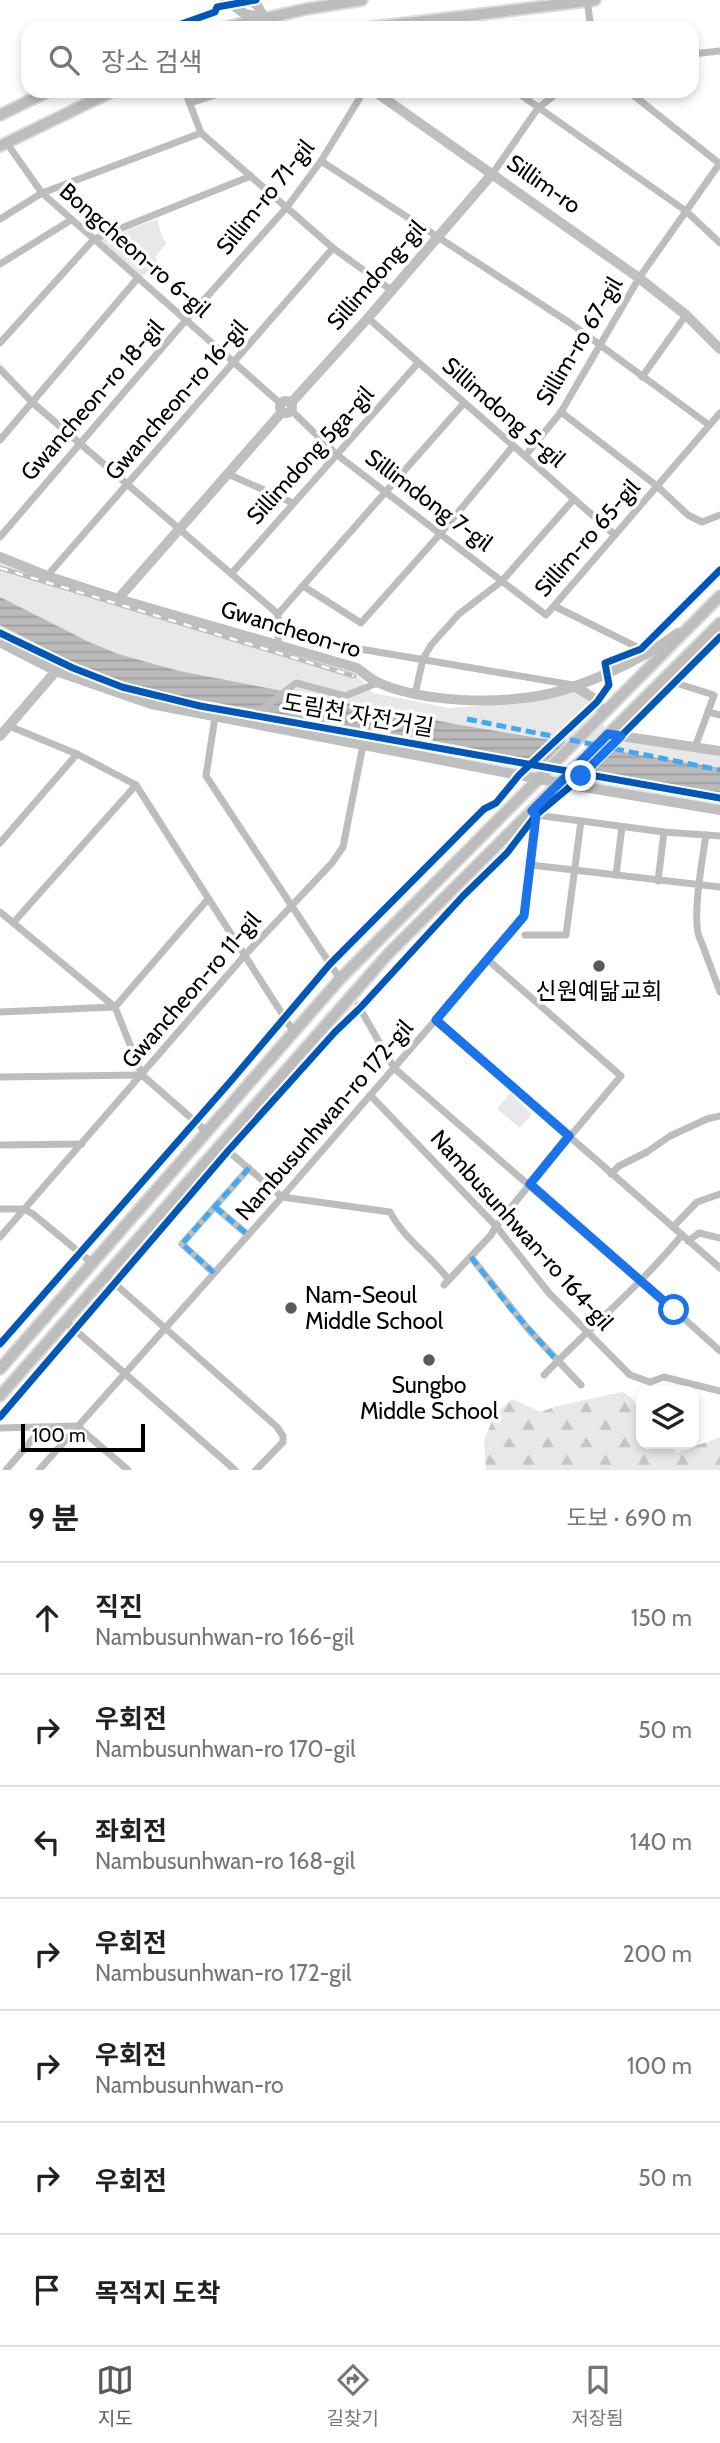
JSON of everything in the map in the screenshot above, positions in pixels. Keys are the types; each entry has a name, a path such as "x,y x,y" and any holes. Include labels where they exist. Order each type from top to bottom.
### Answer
{"main road":[{"path":"251,21 359,0"},
{"path":"490,12 505,0"},
{"path":"446,21 490,12 595,0"},
{"path":"0,115 35,98"},
{"path":"3,144 98,98"},
{"path":"0,1368 340,979 717,599"},
{"path":"0,1395 357,987 495,848 534,813 560,783 720,623"},
{"path":"568,747 565,753 568,761 573,764 582,761"},
{"path":"482,834 488,832 496,836 498,842 495,848"}],"street":[{"path":"226,0 245,14 269,21"},
{"path":"249,0 257,5 264,18"},
{"path":"580,1 588,21"},
{"path":"699,53 720,51"},
{"path":"188,98 201,133 333,248 391,290"},
{"path":"190,103 206,98"},
{"name":"Sillim-ro 71-gil","path":"186,320 287,207 321,161 360,98"},
{"name":"Sillim-ro","path":"384,98 639,278 686,315 720,349"},
{"path":"524,98 686,211 720,243"},
{"path":"493,173 538,108 551,98"},
{"path":"637,98 720,164"},
{"path":"0,219 42,193 201,133"},
{"name":"Bongcheon-ro 6-gil","path":"3,144 42,193 71,220 287,407"},
{"path":"321,161 438,235 600,344 709,425"},
{"name":"Sillim-ro 67-gil","path":"525,456 561,412 639,278 720,164"},
{"name":"Sillimdong-gil","path":"118,599 493,173"},
{"path":"0,343 94,239 251,176"},
{"path":"0,264 71,220"},
{"name":"Gwancheon-ro 16-gil","path":"47,576 333,248"},
{"path":"0,440 137,279"},
{"path":"642,377 686,315"},
{"name":"Sillimdong 5-gil","path":"368,318 615,535"},
{"name":"Gwancheon-ro 18-gil","path":"0,537 186,320"},
{"name":"Sillimdong 5ga-gil","path":"232,573 418,363"},
{"path":"0,369 33,403 278,614"},
{"path":"278,645 278,614 464,404"},
{"name":"Sillimdong 7-gil","path":"287,407 336,454 546,615"},
{"name":"Sillim-ro 65-gil","path":"561,412 657,486"},
{"name":"Sillim-ro 65-gil","path":"546,615 720,413"},
{"path":"303,586 361,623 513,446"},
{"path":"228,474 293,503"},
{"path":"657,486 688,515 702,522 720,514"},
{"path":"415,694 423,659 431,645 459,614 502,581 574,499"},
{"name":"Gwancheon-ro","path":"0,557 47,576 118,599 357,668 377,683 415,694 455,699 499,700 539,696 574,685 649,654 717,599"},
{"path":"554,606 649,654"},
{"path":"0,642 57,671 150,704 560,783 720,810"},
{"path":"360,649 574,685 592,697 604,712"},
{"path":"0,736 57,671"},
{"path":"663,679 714,695 695,747"},
{"path":"244,722 296,683 345,696 377,683"},
{"path":"708,712 720,715"},
{"path":"215,717 206,776 340,979"},
{"path":"9,726 77,754 136,785 293,1031"},
{"path":"608,734 720,751"},
{"name":"Gwancheon-ro 11-gil","path":"0,1237 245,954 332,863 343,847 363,745"},
{"path":"0,843 77,754"},
{"path":"13,923 136,785"},
{"path":"534,813 622,827 720,836"},
{"name":"Nambusunhwan-ro 172-gil","path":"39,1470 248,1235 524,916 534,813"},
{"path":"525,935 566,936 581,821"},
{"path":"616,875 622,827"},
{"path":"658,881 664,832"},
{"path":"706,835 696,934 720,992"},
{"path":"531,865 720,887"},
{"path":"0,1012 115,1007 208,899"},
{"path":"0,912 115,1007 142,1075 206,1131"},
{"path":"220,1144 282,1196 390,1212 398,1227 436,1264 446,1283 491,1235 569,1136 621,1076 488,960"},
{"path":"358,1005 394,1068 720,1351"},
{"path":"436,1020 720,1268"},
{"path":"0,1077 142,1075"},
{"name":"Nambusunhwan-ro 164-gil","path":"370,1094 496,1226 549,1293 630,1375 650,1382 664,1377 716,1391"},
{"path":"611,1174 619,1166 647,1152 670,1136 720,1116"},
{"path":"0,1145 82,1144"},
{"path":"214,1273 182,1244 249,1168"},
{"path":"673,1227 697,1202 720,1194"},
{"path":"215,1207 248,1235"},
{"path":"0,1209 24,1209 33,1214 91,1262"},
{"path":"544,1375 685,1238 699,1233 720,1238"},
{"path":"471,1257 508,1305 581,1385"},
{"path":"105,1275 277,1427 283,1436 283,1442 257,1470"},
{"path":"66,1322 235,1470"},
{"path":"0,1428 76,1426 128,1470"},
{"path":"6,1470 43,1427"}],"green space":[{"path":"157,219 162,237 167,243 155,257 158,261 141,279 98,241"},
{"path":"0,560 116,605 355,673 373,693 450,708 506,704 573,688 596,708 608,737 720,754 720,808 147,700 53,666 0,638"},
{"path":"510,1093 532,1114 520,1128 497,1109"},
{"path":"622,1392 636,1404 636,1449 673,1449 677,1453 699,1449 699,1445 720,1437 720,1470 486,1470 484,1440 495,1414 512,1399 541,1412"}],"shaded area":[{"path":"0,597 118,654 179,671 460,725 720,768 720,793 561,767 457,745 172,695 106,677 0,625"}],"pier":[{"path":"575,740 599,744 570,772 548,768"}],"railway":[{"path":"0,568 354,676"}],"marked path":[{"path":"467,719 720,770"},
{"path":"214,1273 182,1244 249,1168"},
{"path":"215,1207 248,1235"},
{"path":"471,1257 557,1361"}],"cycle path":[{"path":"190,21 215,12 217,7 256,0"},
{"path":"0,1344 330,964 484,809 496,803 519,775 597,702 609,685 605,663 641,649 720,570"},
{"name":"도림천 자전거길","path":"0,633 73,668 122,687 200,706 720,798"},
{"path":"0,1417 228,1151 335,1032 507,853 536,815 572,785 720,637"}],"place":[{"name":"신원예닮교회","path":"599,966"},
{"name":"Nam-Seoul Middle School","path":"291,1308"},
{"name":"Sungbo Middle School","path":"429,1360"}],"route":[{"path":"581,776 621,736 608,734 532,811 536,816 523,919 436,1020 569,1136 530,1184 674,1310"}]}
